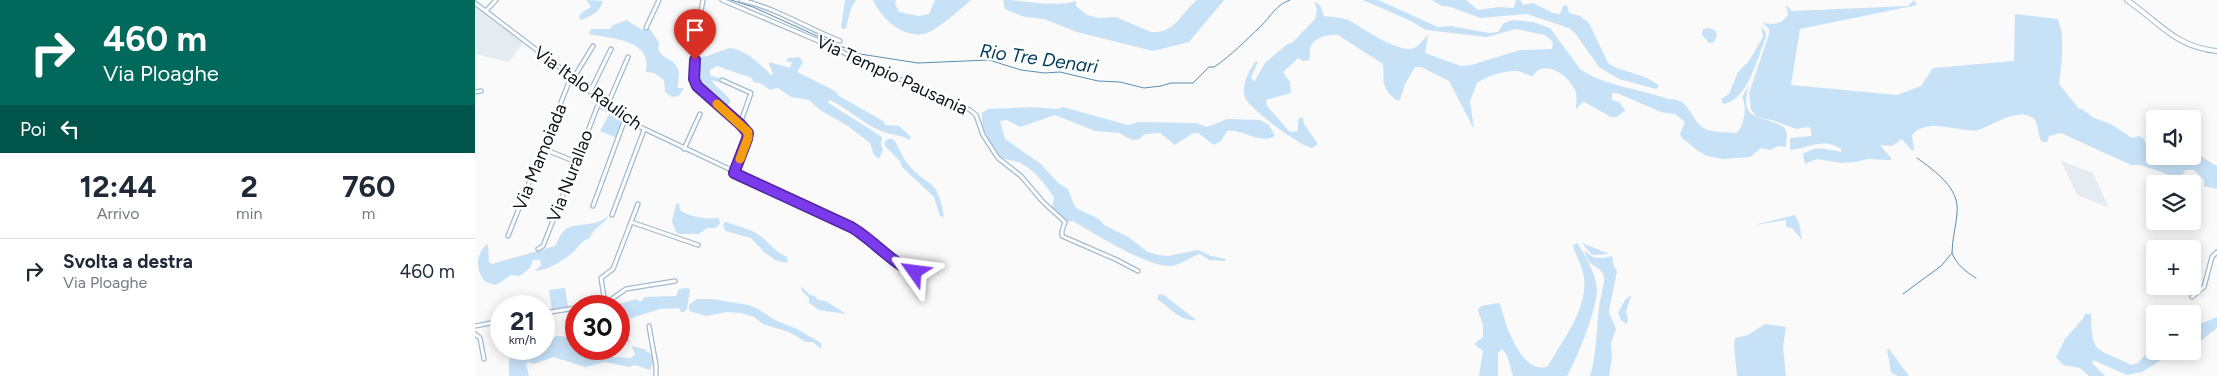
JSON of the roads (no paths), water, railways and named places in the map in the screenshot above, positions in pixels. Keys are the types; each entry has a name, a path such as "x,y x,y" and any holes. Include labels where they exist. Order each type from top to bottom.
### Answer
{"main road":[{"path":"2127,0 2179,40 2198,48 2217,51"}],"street":[{"path":"485,11 496,0"},
{"path":"646,28 659,0"},
{"path":"703,0 696,48 695,82 701,91 740,124 748,136 734,173"},
{"path":"741,0 769,8 813,31 840,41"},
{"name":"Via Tempio Pausania","path":"725,1 835,48 863,63 970,110 976,115 983,135 998,158 1021,176 1043,202 1065,222 1061,231 1062,236 1138,271"},
{"name":"Via Italo Raulich","path":"476,5 625,119 644,130 851,227 865,235 905,268 915,272"},
{"name":"Via Mamoiada","path":"508,236 572,78 593,46"},
{"path":"590,92 611,49"},
{"path":"607,106 628,57"},
{"path":"723,80 751,92 740,124"},
{"path":"475,92 481,91"},
{"name":"Via Nurallao","path":"538,250 543,246 600,100"},
{"path":"684,149 700,114"},
{"path":"593,206 625,119"},
{"path":"612,215 644,130"},
{"path":"544,149 576,162"},
{"path":"604,295 601,278 613,270 638,204"},
{"path":"631,222 698,245"},
{"path":"2192,297 2205,287 2212,257 2217,252"},
{"path":"617,295 625,290 675,281"},
{"path":"475,326 490,323"},
{"path":"649,326 656,365 656,376"},
{"path":"475,334 480,338 484,359"}],"waterway":[{"name":"Rio Tre Denari","path":"731,0 753,7 860,54 918,63 989,60 1021,70 1045,73 1060,72 1098,81 1120,82 1144,88 1171,83 1193,83 1209,67 1214,67 1232,53 1278,7 1290,0"},
{"path":"1917,158 1945,181 1955,196 1957,213 1952,253 1956,261 1976,278"},
{"path":"1903,294 1941,266 1952,253"}]}
